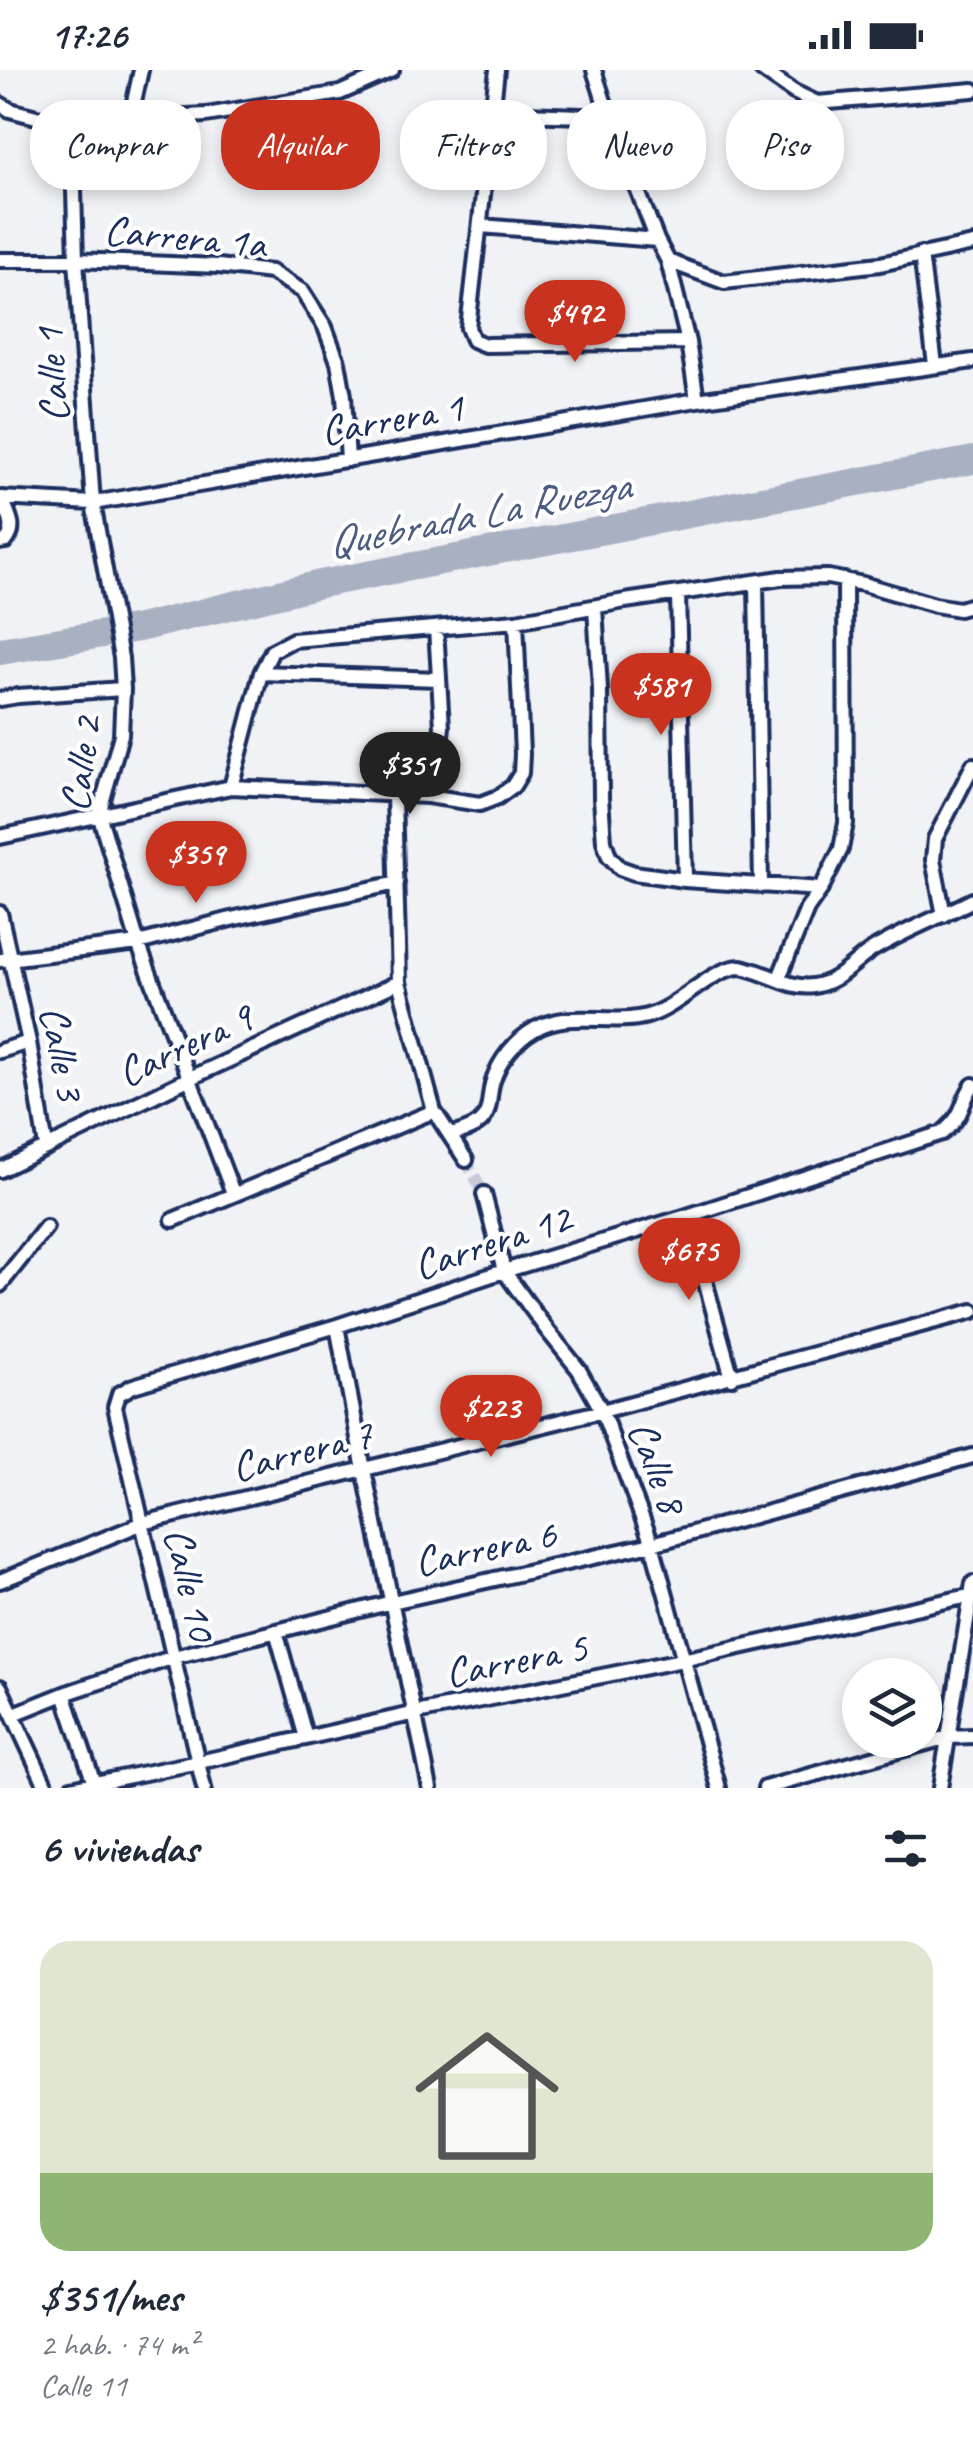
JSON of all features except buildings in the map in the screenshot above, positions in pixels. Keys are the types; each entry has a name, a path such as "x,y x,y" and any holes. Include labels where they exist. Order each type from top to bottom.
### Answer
{"street":[{"path":"134,100 141,70"},
{"path":"201,115 340,93 392,70"},
{"path":"495,100 497,70"},
{"path":"594,70 603,100"},
{"path":"762,70 816,103 973,90"},
{"path":"0,104 30,115"},
{"name":"Calle 1","path":"74,190 94,503"},
{"path":"485,190 468,328 473,340 485,346 688,342"},
{"path":"638,190 668,261 688,342 696,400"},
{"path":"481,226 658,240"},
{"path":"668,261 724,282 880,264 973,244"},
{"path":"921,254 935,365"},
{"name":"Carrera 1a","path":"0,260 218,266 271,272 302,291 324,327 338,362 348,460"},
{"name":"Carrera 1","path":"1,498 94,503 696,400 973,361"},
{"path":"0,542 6,541 12,531 1,498"},
{"name":"Calle 2","path":"94,503 123,690 121,735 98,814 138,943 233,1193"},
{"path":"230,787 262,673 272,651 293,640 516,621 780,578 845,580 935,605 959,609 973,605"},
{"path":"778,978 807,909 841,848 846,823 845,580"},
{"path":"756,582 762,886"},
{"path":"678,594 685,880"},
{"path":"595,608 600,798 604,841 610,856 620,868 634,873 821,889"},
{"path":"0,837 230,787 428,796 480,804 498,798 521,773 516,621"},
{"path":"428,796 442,727 436,628"},
{"path":"262,673 439,679"},
{"path":"0,699 123,690"},
{"path":"944,915 933,860 935,839 973,766"},
{"path":"394,796 398,982 434,1110 466,1160"},
{"path":"5,959 138,943 231,918 397,883"},
{"path":"452,1135 482,1122 488,1112 494,1077 504,1057 536,1029 560,1020 627,1020 648,1016 667,1008 712,976 741,967 796,986 816,986 842,975 874,948 973,900"},
{"name":"Calle 3","path":"0,912 5,959 28,1042 46,1147"},
{"name":"Carrera 9","path":"0,1170 398,982"},
{"path":"0,1051 28,1042"},
{"name":"Carrera 12","path":"119,1394 133,1386 337,1326 942,1133 962,1114 973,1085"},
{"path":"173,1220 434,1110"},
{"name":"Calle 8","path":"484,1194 504,1271 579,1370 602,1412 652,1544 719,1788"},
{"path":"687,1216 732,1378"},
{"path":"0,1286 46,1227"},
{"name":"Carrera 7","path":"0,1581 143,1524 602,1412 973,1312"},
{"path":"337,1326 430,1788"},
{"name":"Calle 10","path":"119,1394 115,1407 204,1788"},
{"name":"Carrera 6","path":"14,1714 174,1657 392,1602 652,1544 973,1456"},
{"path":"940,1788 972,1591"},
{"name":"Carrera 5","path":"71,1788 682,1660 972,1591"},
{"path":"276,1631 306,1738"},
{"path":"0,1686 47,1788"},
{"path":"64,1694 94,1784"},
{"path":"765,1788 948,1737 973,1736"}],"waterway":[{"name":"Quebrada La Ruezga","path":"0,651 139,628 320,584 973,460"}],"tunnel":[{"path":"466,1160 484,1194"}]}
